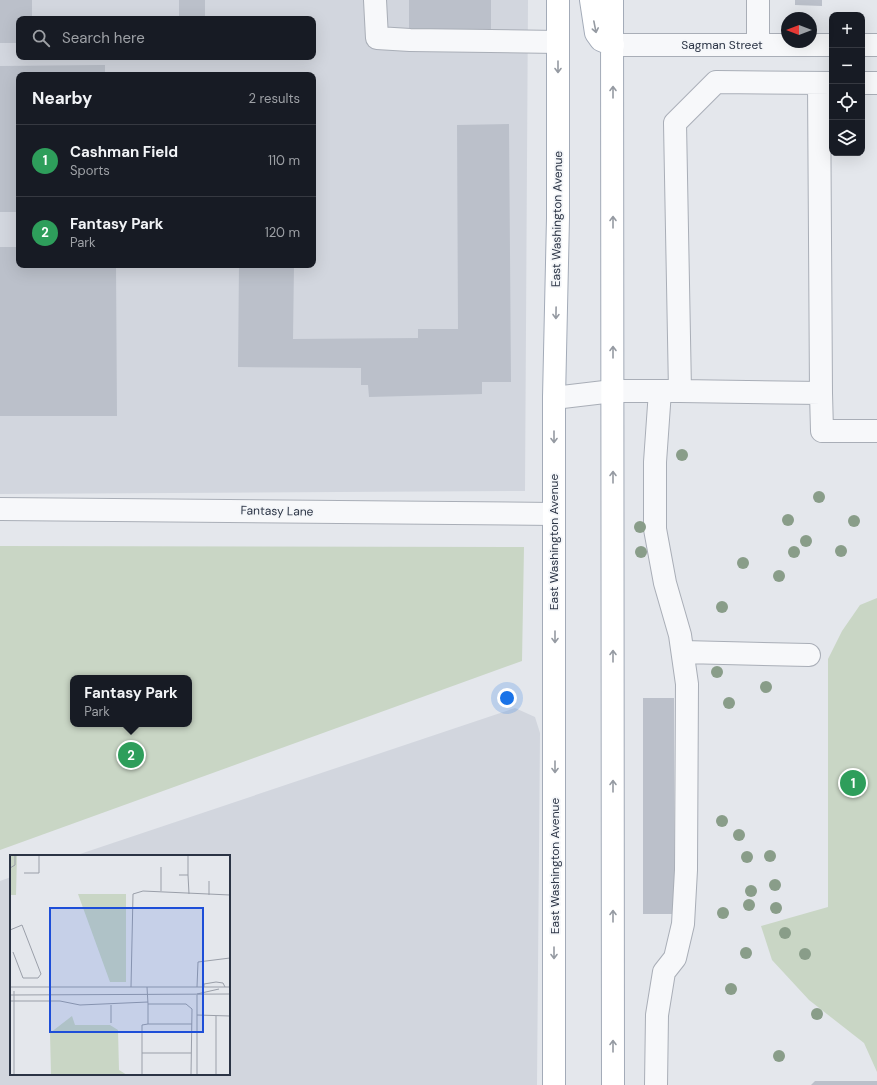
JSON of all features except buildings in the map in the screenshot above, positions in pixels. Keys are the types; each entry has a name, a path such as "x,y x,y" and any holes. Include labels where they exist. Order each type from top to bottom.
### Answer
{"main road":[{"name":"East Washington Avenue","path":"554,1085 554,398 558,218 558,0"},
{"path":"591,0 596,33 601,40 613,45"},
{"path":"612,0 613,1085"}],"street":[{"path":"375,0 377,38 410,40 558,42"},
{"path":"758,0 758,45"},
{"name":"Sagman Street","path":"613,45 829,45"},
{"path":"865,45 877,45"},
{"path":"656,1085 657,1015 664,972 675,958 683,924 686,870 687,684 680,635 665,583 656,529 655,462 670,391 675,123 716,82 826,83 821,393 822,431 877,431"},
{"path":"865,83 877,83"},
{"path":"554,398 613,391 821,393"},
{"name":"Fantasy Lane","path":"0,509 554,514"},
{"path":"683,652 809,655"}],"shaded area":[{"path":"0,0 528,0 525,491 0,494"},
{"path":"515,708 535,717 540,733 537,1085 0,1085 0,881 10,877 10,1075 230,1075 230,855 77,855"}],"green space":[{"path":"0,546 524,547 522,661 0,850"},
{"path":"877,598 877,1072 864,1043 809,1000 772,960 761,926 828,907 828,659 842,631 860,605"}],"place":[{"name":"Fantasy Park","path":"131,755"},
{"name":"Cashman Field","path":"853,783"}]}
